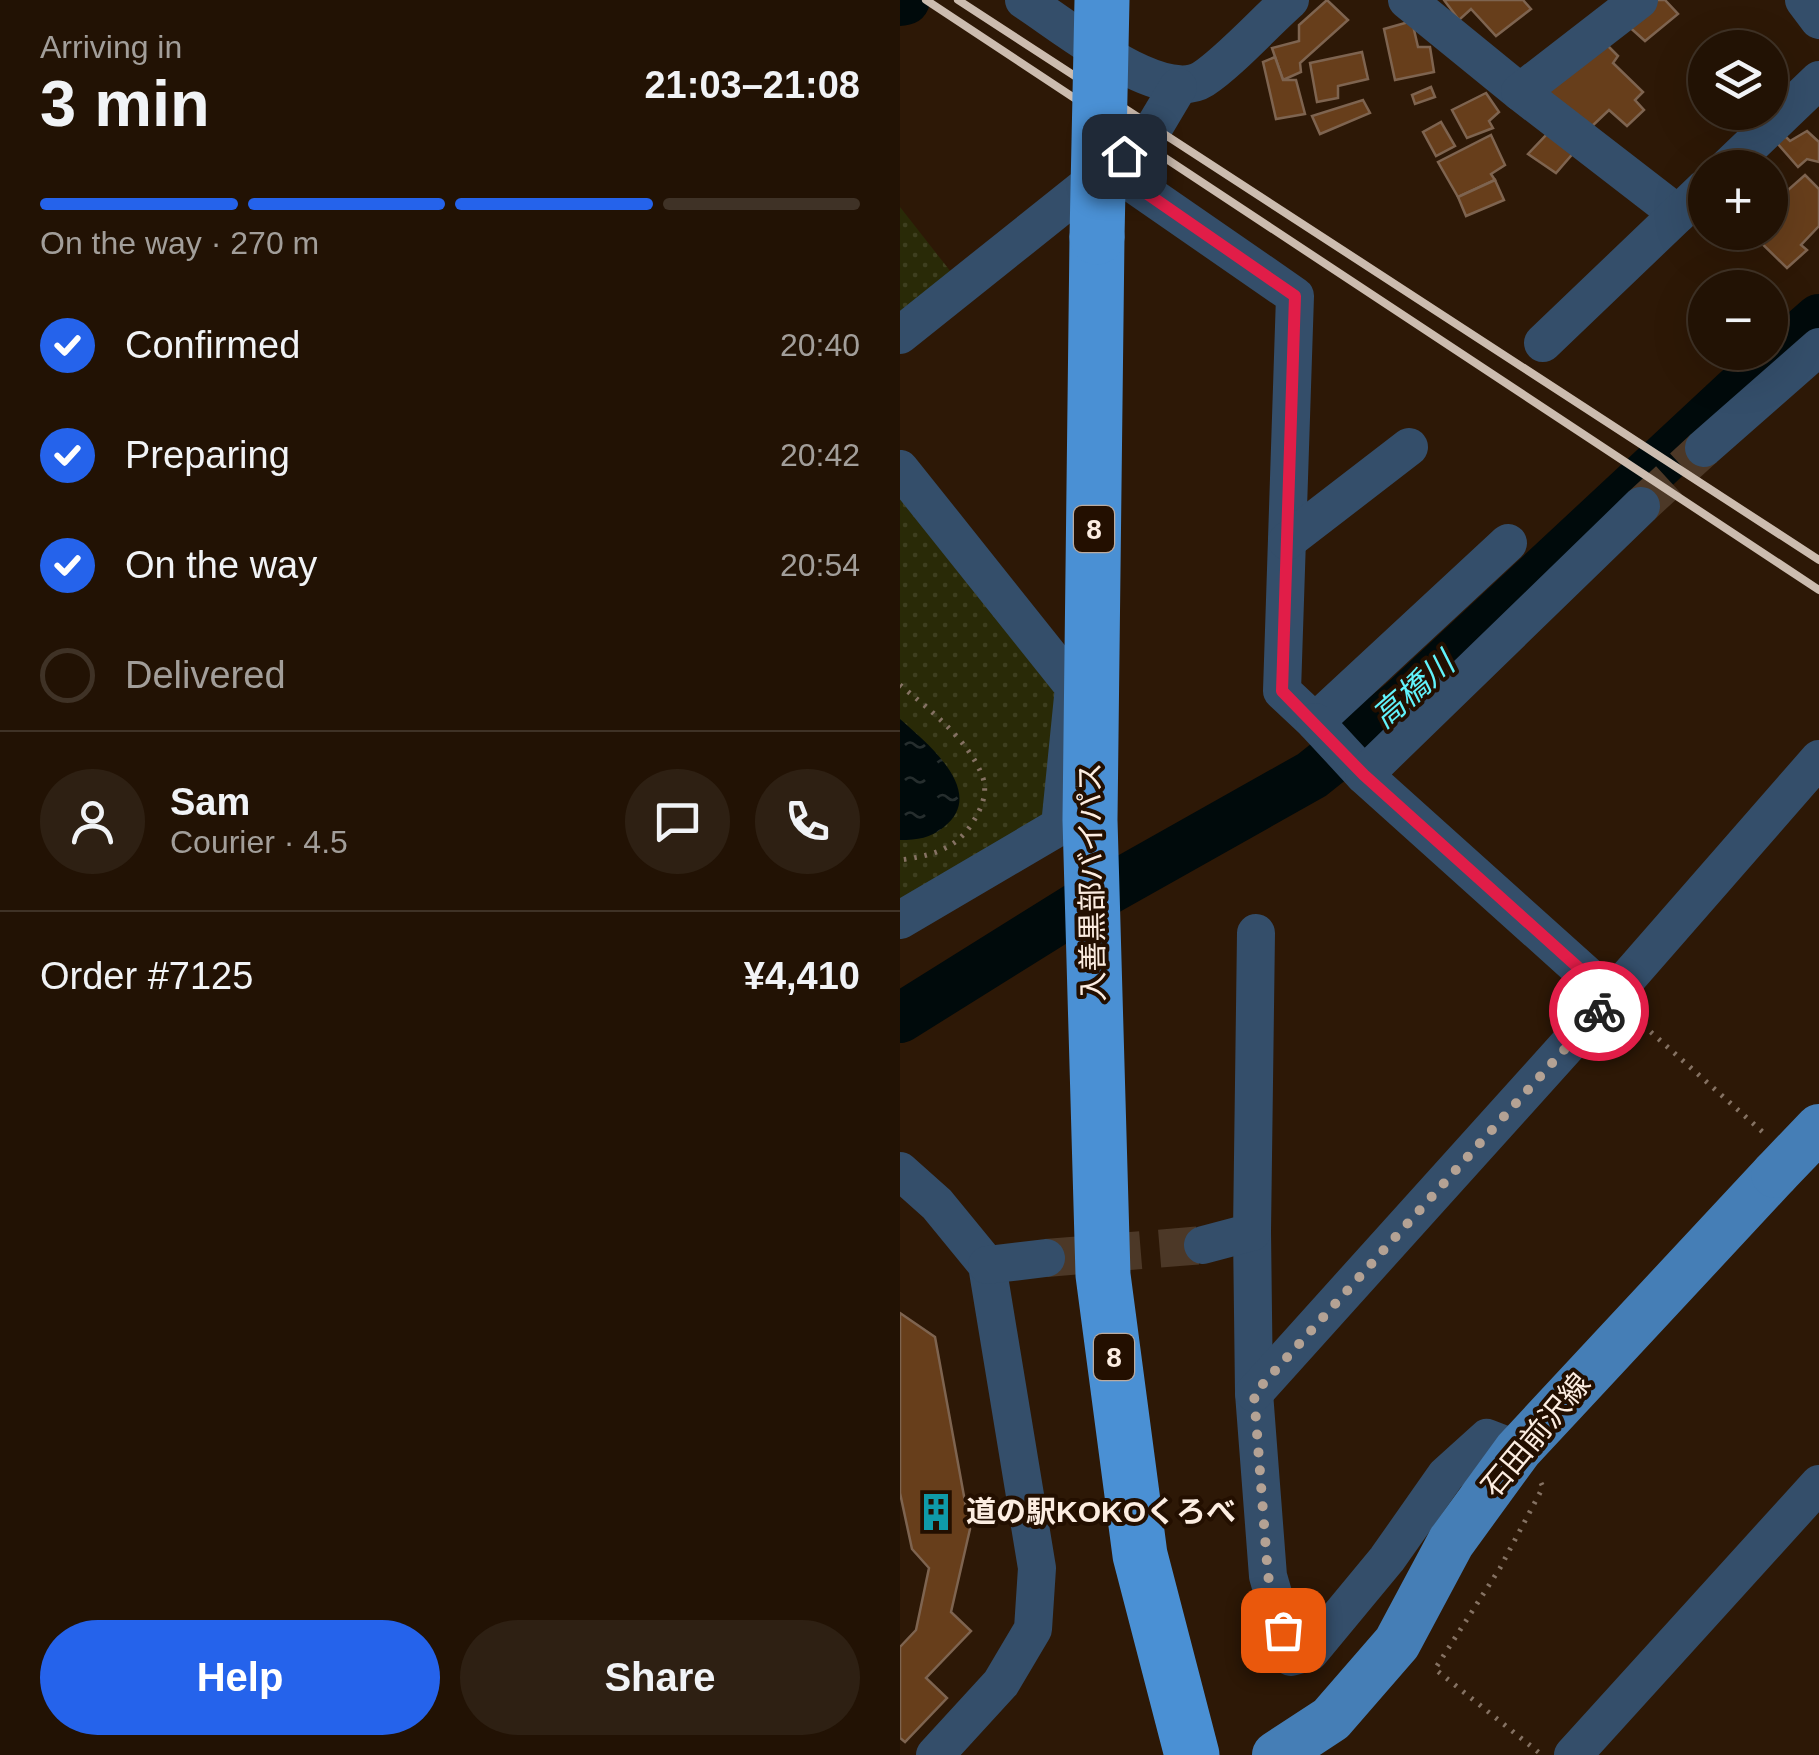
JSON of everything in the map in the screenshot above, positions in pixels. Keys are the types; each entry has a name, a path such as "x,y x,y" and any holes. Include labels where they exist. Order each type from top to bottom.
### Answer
{"highway":[{"name":"入善黒部バイパス","path":"1102,0 1090,820 1102,1275 1140,1555 1192,1755"}],"main road":[{"name":"石田前沢線","path":"1276,1755 1331,1719 1397,1643 1452,1542 1518,1450 1775,1159 1819,1128"}],"street":[{"path":"1024,0 1146,79 1178,87 1201,80 1290,0"},
{"path":"1406,0 1520,92 1688,198"},
{"path":"1520,92 1639,0"},
{"path":"1804,0 1819,20"},
{"path":"1746,150 1819,80"},
{"path":"900,335 1110,168 1153,129 1178,87"},
{"path":"1110,168 1295,296 1282,691 1364,775 1611,997"},
{"path":"1542,343 1688,205"},
{"path":"1704,448 1819,348"},
{"path":"1287,541 1409,447"},
{"path":"900,469 1074,687 1060,826 900,920"},
{"path":"1364,775 1641,506"},
{"path":"1315,722 1508,544"},
{"path":"1254,1394 1611,997 1819,758"},
{"path":"1256,933 1254,1394 1268,1576 1290,1657 1310,1652 1387,1559 1446,1475 1487,1438 1518,1450"},
{"path":"900,1172 937,1204 988,1266 1038,1568 1033,1628 1002,1683 936,1755"},
{"path":"1203,1244 1252,1232"},
{"path":"988,1266 1046,1258"},
{"path":"1574,1755 1819,1484"}],"path":[{"path":"900,685 933,712 965,750 984,780 984,792 983,805 966,834 936,855 900,860"},
{"path":"1611,997 1775,1159"},
{"path":"1518,1450 1535,1464 1542,1487 1500,1568 1436,1668 1542,1755"}],"shaded area":[{"path":"900,207 951,272 900,312"},
{"path":"900,494 1056,689 1044,815 900,900"}],"water":[{"path":"900,719 949,769 959,799 956,813 944,827 912,840 900,840"}],"building":[{"path":"1327,0 1348,20 1300,63 1301,72 1283,80 1272,48 1299,41 1299,25"},
{"path":"1444,0 1523,0 1531,9 1496,36 1471,9 1459,20"},
{"path":"1654,0 1665,0 1678,14 1645,41 1625,23"},
{"path":"1412,21 1418,47 1430,47 1434,72 1395,80 1384,29"},
{"path":"1605,43 1618,56 1613,63 1643,92 1635,100 1644,110 1627,126 1609,110 1590,128 1545,94"},
{"path":"1362,52 1368,79 1338,86 1338,98 1317,102 1310,63"},
{"path":"1275,57 1283,80 1296,80 1305,114 1276,119 1263,62"},
{"path":"1431,87 1435,97 1415,104 1412,95"},
{"path":"1486,93 1499,112 1489,121 1493,128 1467,138 1452,110"},
{"path":"1363,100 1370,113 1320,134 1312,116"},
{"path":"1441,122 1455,146 1436,156 1423,132"},
{"path":"1550,131 1576,150 1556,173 1528,154"},
{"path":"1807,131 1819,142 1819,162 1807,159 1798,167 1788,150 1777,143 1784,135 1790,141"},
{"path":"1491,135 1505,165 1491,174 1495,180 1458,197 1438,162"},
{"path":"1805,175 1819,189 1819,226 1801,245 1807,250 1787,268 1768,250 1788,250 1788,190"},
{"path":"1495,180 1504,200 1466,216 1458,197"},
{"name":"道の駅KOKOくろべ","path":"900,1313 935,1337 970,1529 951,1612 971,1631 926,1678 947,1698 905,1742 900,1738 900,1647 916,1630 929,1568 912,1549 900,1493"}],"waterway":[{"path":"900,1 905,0"},
{"name":"高橋川","path":"900,1018 1081,905 1312,775 1402,703 1819,319"}],"tunnel":[{"path":"1641,506 1704,448"},
{"path":"1046,1258 1203,1245"}],"railway":[{"path":"926,0 1819,590"},
{"path":"958,0 1819,560"}],"way so far":[{"path":"1283,1630 1268,1576 1254,1394 1599,1011"}],"place":[{"name":"道の駅KOKOくろべ","path":"936,1512"}],"route":[{"path":"1124,156 1110,168 1295,296 1282,691 1364,775 1611,997 1599,1011"}]}
